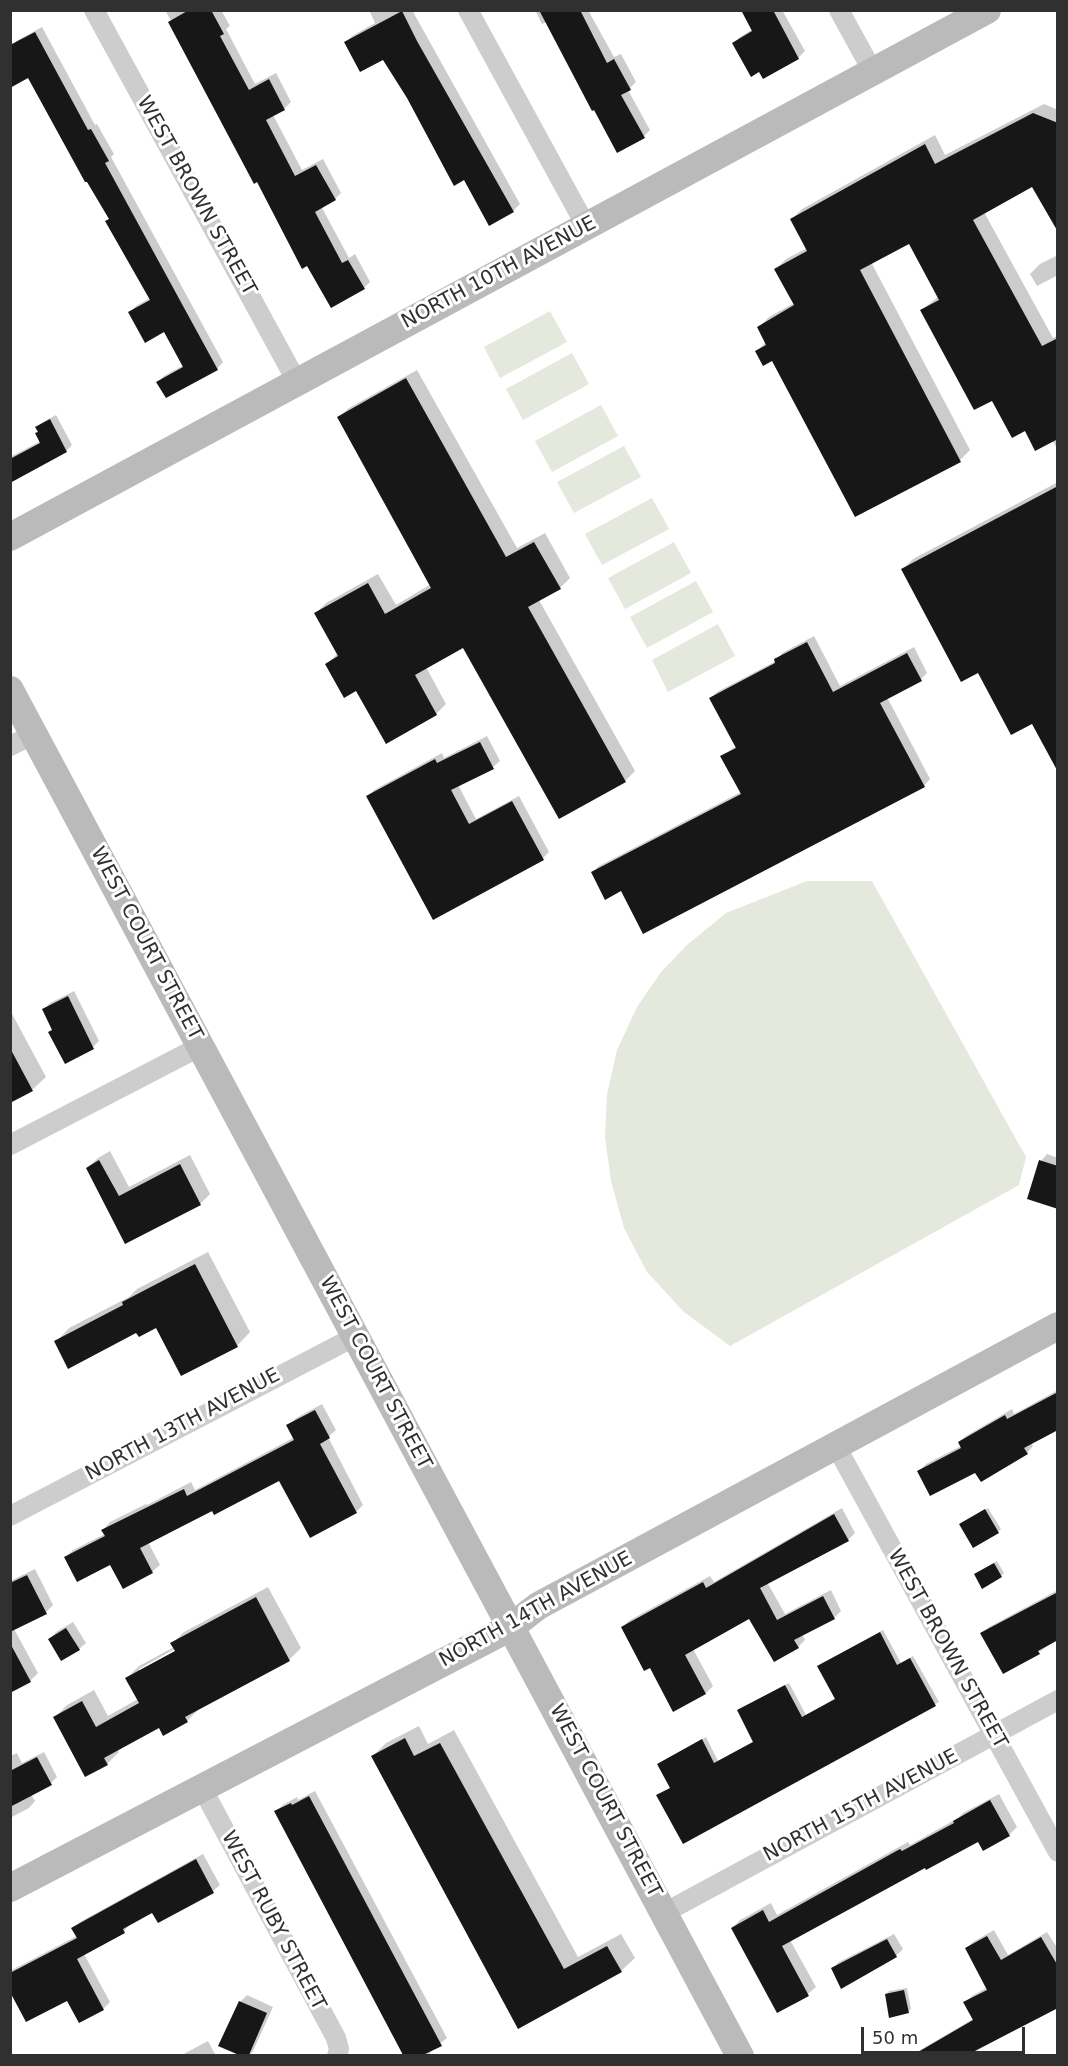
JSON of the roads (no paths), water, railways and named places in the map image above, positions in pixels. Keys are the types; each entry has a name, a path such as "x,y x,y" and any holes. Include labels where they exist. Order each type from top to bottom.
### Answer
{"street":[{"name":"WEST BROWN STREET","path":"94,10 297,382"},
{"path":"468,10 586,226"},
{"path":"840,10 873,72"},
{"name":"NORTH 10TH AVENUE","path":"10,537 987,10"},
{"name":"WEST COURT STREET","path":"10,690 22,740 201,1046 740,2055"},
{"path":"10,1145 201,1046"},
{"name":"NORTH 14TH AVENUE","path":"10,1888 511,1627 538,1606 1058,1326"},
{"name":"NORTH 13TH AVENUE","path":"10,1516 356,1336"},
{"name":"WEST BROWN STREET","path":"836,1446 1058,1852"},
{"name":"NORTH 15TH AVENUE","path":"664,1913 1058,1700"},
{"name":"WEST RUBY STREET","path":"202,1788 336,2038 339,2049 337,2055"}]}
